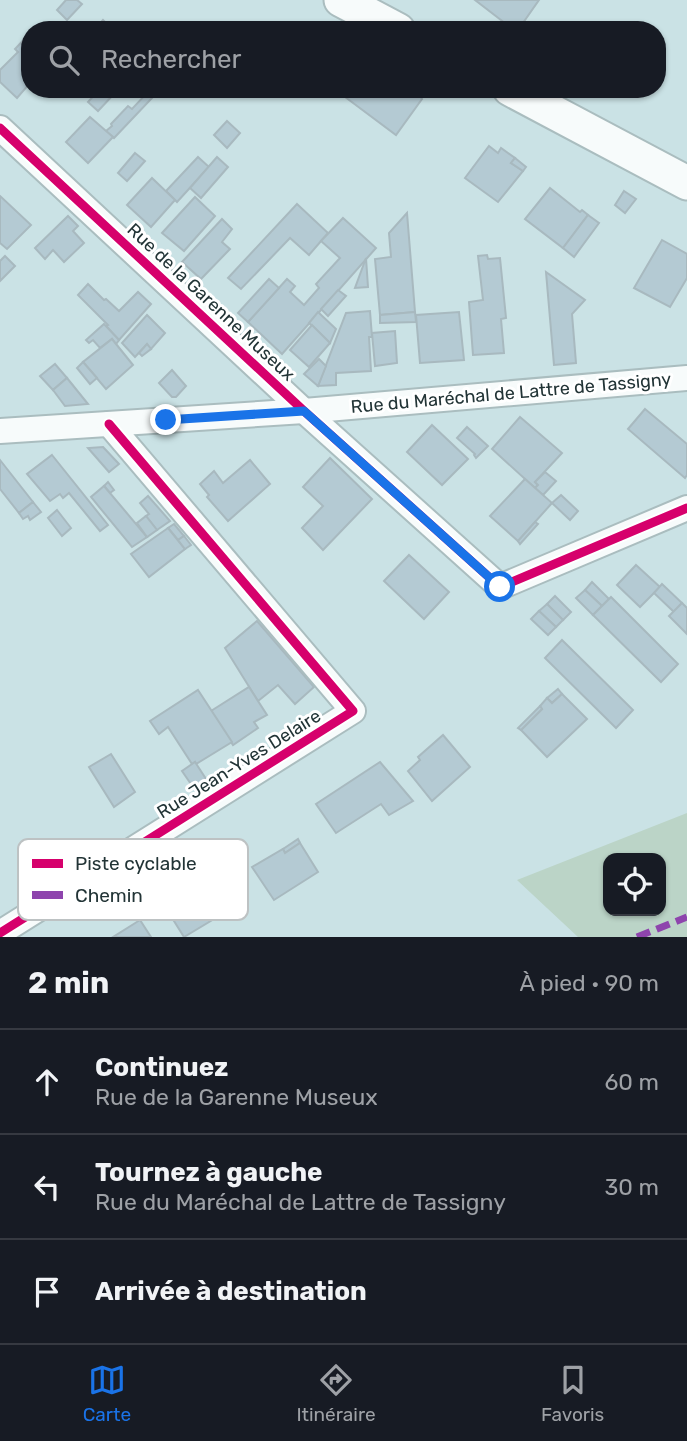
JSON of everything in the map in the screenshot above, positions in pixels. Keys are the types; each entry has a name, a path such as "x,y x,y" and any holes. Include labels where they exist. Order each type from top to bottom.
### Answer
{"main road":[{"path":"360,4 385,21"},
{"path":"527,98 687,183"}],"street":[{"name":"Rue de la Garenne Museux","path":"0,128 304,411 500,587 687,508"},
{"name":"Rue du Maréchal de Lattre de Tassigny","path":"0,431 304,411 687,378"},
{"name":"Rue Jean-Yves Delaire","path":"109,424 353,711 161,839"},
{"name":"Rue Jean-Yves Delaire","path":"0,933 27,928"}],"green space":[{"path":"687,813 687,937 578,937 517,880"}],"building":[{"path":"66,0 77,0 82,4 67,20 57,10"},
{"path":"475,0 539,0 524,21 502,21"},
{"path":"21,43 21,93 17,98 0,82 0,70 18,52 15,49"},
{"path":"92,98 110,98 98,111 88,102"},
{"path":"142,98 152,98 114,138 106,131 128,106 132,109"},
{"path":"346,98 421,98 396,135"},
{"path":"90,117 113,137 88,163 66,142"},
{"path":"227,121 240,133 227,148 214,135"},
{"path":"489,146 498,153 501,148 515,158 511,163 523,171 498,202 465,178"},
{"path":"135,153 145,161 127,181 118,173"},
{"path":"198,157 209,167 177,202 166,191"},
{"path":"217,157 228,167 201,198 190,188"},
{"path":"515,158 526,167 523,171 511,163"},
{"path":"152,178 175,200 151,227 127,205"},
{"path":"550,188 580,212 582,210 588,215 563,248 525,219"},
{"path":"624,191 636,199 625,213 615,205"},
{"path":"0,196 31,225 7,249 0,243"},
{"path":"195,197 215,216 184,251 162,233"},
{"path":"297,204 328,233 309,255 290,238 241,289 228,278"},
{"path":"407,213 415,312 380,315 375,259 391,257 389,233"},
{"path":"588,215 599,223 574,257 563,248"},
{"path":"68,216 78,226 73,231 84,243 64,262 53,250 45,259 35,248"},
{"path":"343,218 376,248 282,354 248,322 287,279 295,286 290,292 304,305 319,288 316,284 340,258 321,241"},
{"path":"222,219 232,229 222,242 230,249 201,279 182,262"},
{"path":"662,240 687,254 687,278 670,307 634,288"},
{"path":"487,255 488,259 500,258 506,318 501,319 504,353 473,355 469,302 483,300 478,256"},
{"path":"5,256 15,266 0,281 0,261"},
{"path":"366,258 368,287 355,288"},
{"path":"546,272 585,300 572,314 576,363 554,365"},
{"path":"269,279 279,288 248,322 238,313"},
{"path":"88,284 119,311 138,292 151,304 119,340 78,295"},
{"path":"338,290 346,296 328,316 321,309"},
{"path":"370,311 371,371 336,373 336,385 318,386 346,313"},
{"path":"318,312 336,329 330,343 309,323"},
{"path":"415,312 416,322 380,323 380,315"},
{"path":"459,312 464,360 420,363 416,315"},
{"path":"147,315 165,333 151,349 147,344 135,357 122,343"},
{"path":"104,324 119,340 116,344 112,339 100,348 93,340 89,343 86,340"},
{"path":"312,325 330,343 309,367 290,350"},
{"path":"395,331 397,363 375,366 372,333"},
{"path":"112,339 133,365 106,389 83,362"},
{"path":"147,344 151,349 142,356 139,353"},
{"path":"319,359 326,366 318,386 304,374"},
{"path":"83,362 97,378 90,384 77,368"},
{"path":"55,364 67,378 53,390 40,376"},
{"path":"172,370 186,386 176,397 172,397 159,383"},
{"path":"67,378 88,404 65,406 53,390"},
{"path":"645,409 687,444 685,478 628,429"},
{"path":"520,417 562,453 535,482 538,485 535,488 492,449"},
{"path":"432,425 468,459 442,485 407,452"},
{"path":"467,427 488,446 476,458 457,438"},
{"path":"103,447 119,464 109,472 88,448"},
{"path":"52,455 108,525 100,531 69,493 63,498 60,494 50,501 27,474"},
{"path":"330,458 372,499 323,550 302,528 323,506 303,487"},
{"path":"0,460 33,502 19,513 0,489"},
{"path":"250,460 270,484 228,521 207,497 209,495 200,484 214,471 223,483"},
{"path":"545,472 556,481 543,495 535,488 538,485 535,482"},
{"path":"525,479 552,503 518,541 490,516"},
{"path":"108,482 114,490 110,493 104,486"},
{"path":"104,486 147,537 132,547 91,497"},
{"path":"561,495 578,511 570,520 552,503"},
{"path":"148,496 170,521 157,530 140,503"},
{"path":"33,502 41,512 30,520 28,516 23,519 19,513"},
{"path":"57,510 71,528 62,536 48,518"},
{"path":"146,516 157,530 147,537 137,523"},
{"path":"535,522 538,524 520,544 518,541"},
{"path":"174,524 184,536 178,540 168,528"},
{"path":"168,528 185,549 149,577 131,554"},
{"path":"184,536 191,545 185,549 178,540"},
{"path":"409,555 449,592 424,619 384,581"},
{"path":"636,565 660,587 640,607 617,585"},
{"path":"592,582 609,599 602,606 585,590"},
{"path":"662,584 682,603 674,612 654,593"},
{"path":"585,590 602,606 593,615 576,598"},
{"path":"555,596 571,612 563,620 547,604"},
{"path":"611,597 678,664 661,682 593,615"},
{"path":"682,603 687,608 687,634 669,616"},
{"path":"547,604 563,620 556,627 539,611"},
{"path":"539,611 556,627 548,635 531,619"},
{"path":"257,621 314,687 295,704 278,685 258,701 225,648"},
{"path":"562,640 633,710 616,728 545,658"},
{"path":"249,687 267,715 254,722 258,728 233,745 211,711"},
{"path":"558,689 562,694 552,703 547,698"},
{"path":"198,690 232,742 192,764 168,727 159,734 150,721"},
{"path":"562,694 587,719 547,757 521,730 542,709 540,706 547,698 552,703"},
{"path":"540,706 542,709 521,730 518,728"},
{"path":"443,735 470,767 432,801 408,771 420,760 418,757"},
{"path":"111,754 135,792 114,807 89,767"},
{"path":"195,762 208,782 195,790 182,771"},
{"path":"380,762 413,801 389,815 381,804 336,833 316,804"},
{"path":"298,839 300,843 285,853 283,849"},
{"path":"300,843 318,872 274,900 252,867 283,849 285,853"},
{"path":"140,920 151,937 113,937"},
{"path":"173,920 212,920 184,937"}],"marked path":[{"path":"637,937 687,917"}],"cycle path":[{"path":"0,128 304,411 500,587 687,508"},
{"path":"109,424 353,711 149,839"},
{"path":"0,933 21,920"}],"route":[{"path":"166,420 304,411 500,587"}]}
